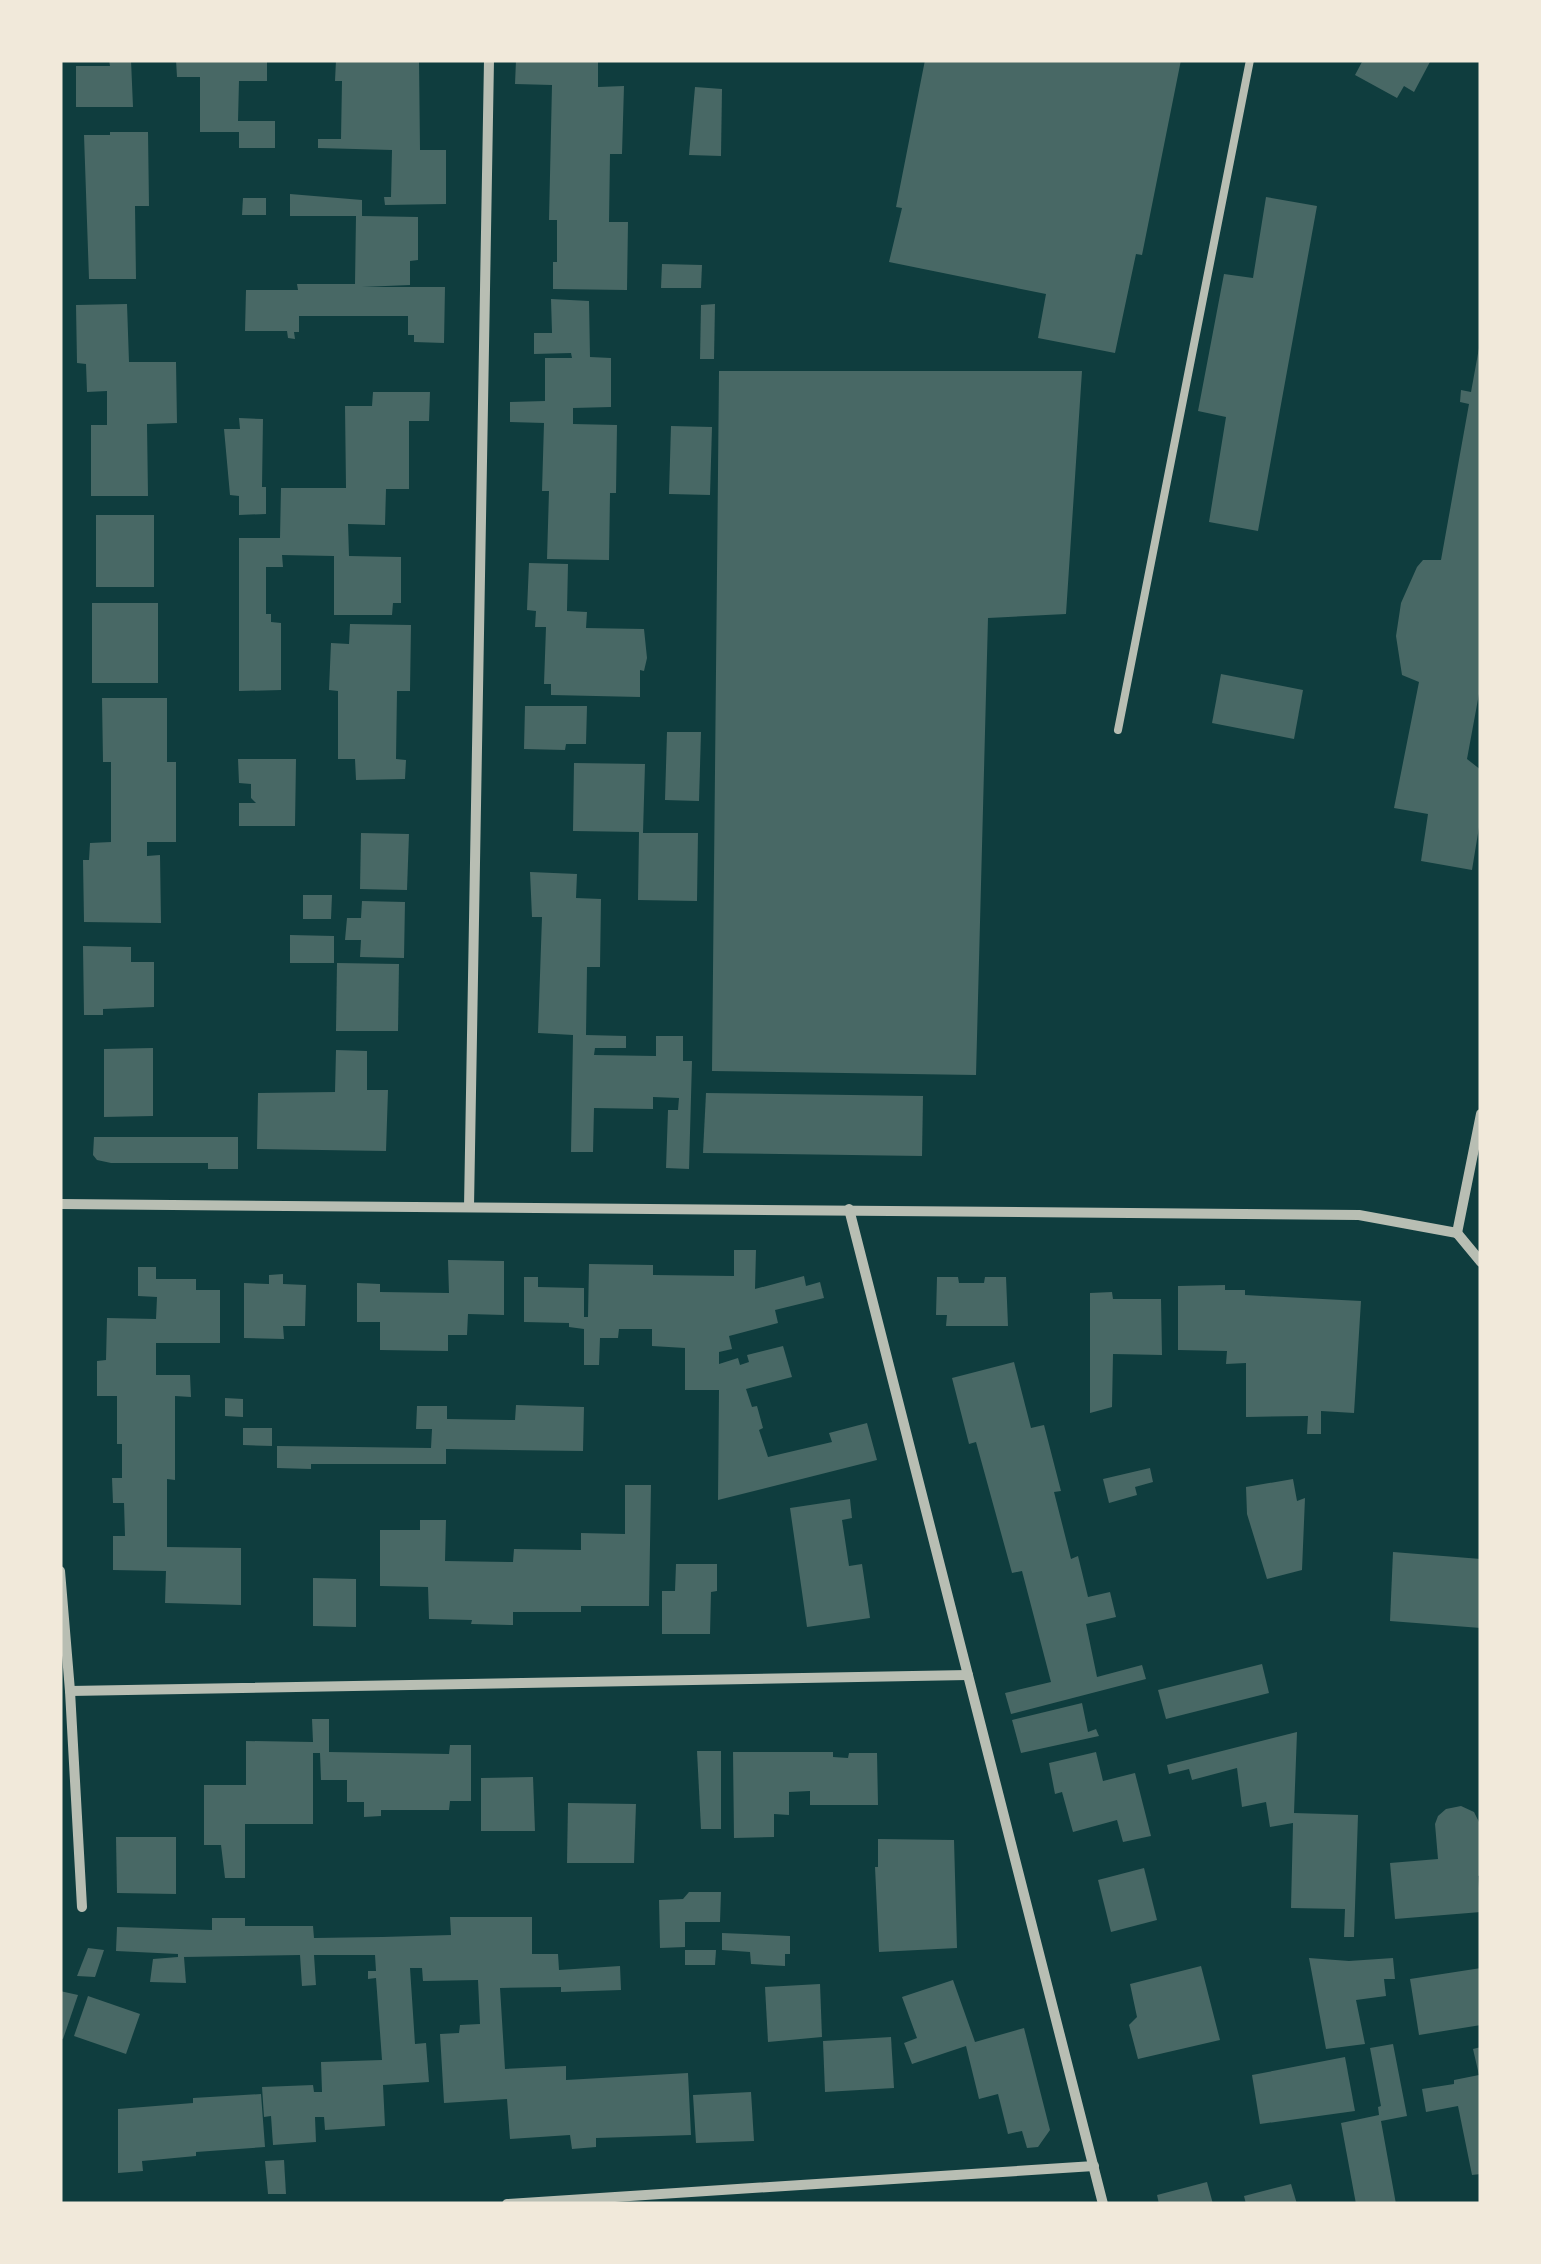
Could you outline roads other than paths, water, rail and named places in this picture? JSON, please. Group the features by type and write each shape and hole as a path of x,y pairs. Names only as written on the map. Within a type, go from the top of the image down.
{"street":[{"path":"470,1206 489,60"},
{"path":"1457,1234 1481,1114"},
{"path":"60,1204 1358,1214 1457,1234 1481,1262"},
{"path":"849,1210 1104,2204"},
{"path":"60,1571 82,1907"},
{"path":"70,1691 968,1674"},
{"path":"507,2204 1094,2166"}],"lane":[{"path":"1118,730 1250,60"}]}
